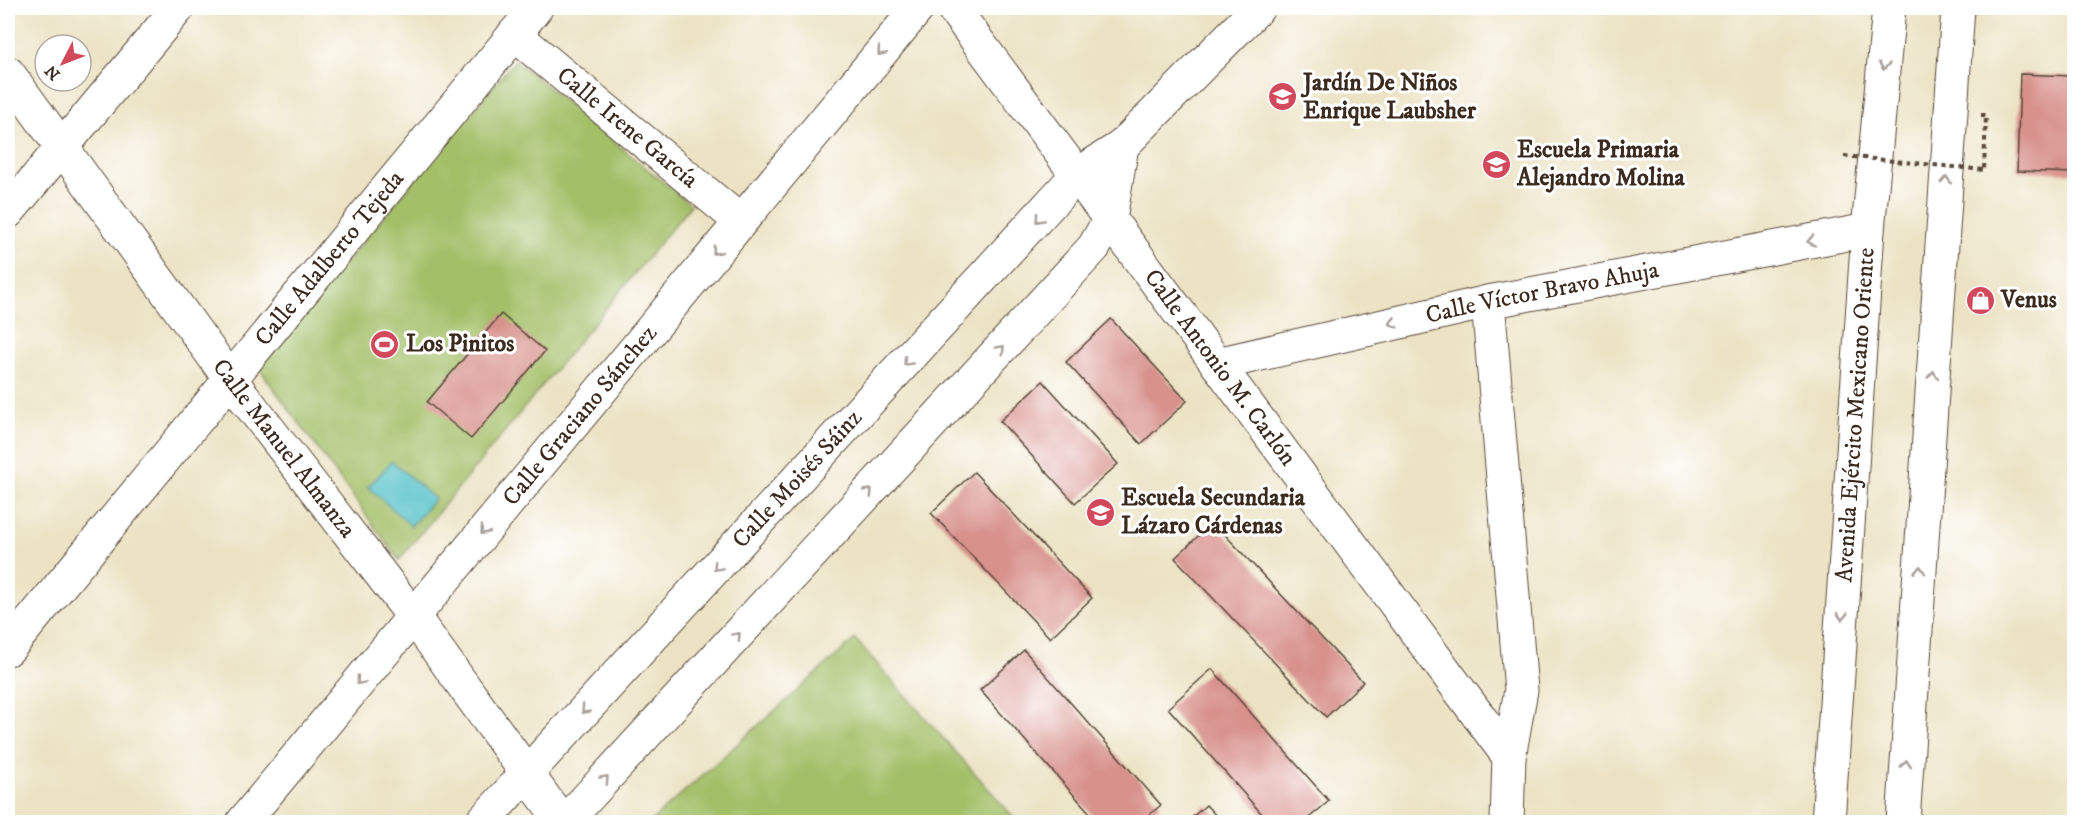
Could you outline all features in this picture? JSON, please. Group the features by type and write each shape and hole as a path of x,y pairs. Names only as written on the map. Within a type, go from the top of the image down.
{"street":[{"path":"8,212 178,8"},
{"name":"Calle Adalberto Tejeda","path":"8,649 536,8"},
{"name":"Calle Graciano Sánchez","path":"243,822 918,8"},
{"name":"Calle Antonio M. Carlón","path":"953,8 1509,757"},
{"name":"Calle Moisés Sáinz","path":"482,822 1077,175 1122,146 1258,8"},
{"name":"Avenida Ejército Mexicano Oriente","path":"1828,822 1868,230 1889,8"},
{"path":"1903,822 1958,8"},
{"name":"Calle Irene García","path":"514,34 740,221"},
{"name":"Calle Manuel Almanza","path":"8,74 230,379 413,616 564,822"},
{"path":"564,822 1094,247 1110,219 1122,146"},
{"name":"Calle Víctor Bravo Ahuja","path":"1217,364 1488,302 1868,230"},
{"path":"1488,302 1521,690 1509,757 1508,822"}],"path":[{"path":"1844,156 1984,170"}],"green space":[{"path":"515,60 691,205 399,560 258,367"},
{"path":"855,639 1018,822 650,822"}],"water":[{"path":"392,461 435,499 411,526 368,487"}],"building":[{"path":"2020,74 2074,76 2074,173 2017,171"},
{"path":"501,314 545,351 471,439 427,402"},
{"path":"1111,319 1187,401 1141,444 1066,362"},
{"path":"1043,381 1118,464 1075,503 1000,421"},
{"path":"974,472 1092,598 1050,638 931,513"},
{"path":"1213,522 1363,682 1326,717 1175,558"},
{"path":"1024,650 1161,805 1141,822 1098,822 980,690"},
{"path":"1212,669 1329,801 1304,822 1269,822 1168,708"},
{"path":"1206,805 1222,822 1187,822"}],"place":[{"name":"Jardín De Niños Enrique Laubsher","path":"1282,97"},
{"name":"Escuela Primaria Alejandro Molina","path":"1496,164"},
{"name":"Venus","path":"1980,300"},
{"name":"Los Pinitos","path":"385,344"},
{"name":"Escuela Secundaria Lázaro Cárdenas","path":"1100,512"}]}
